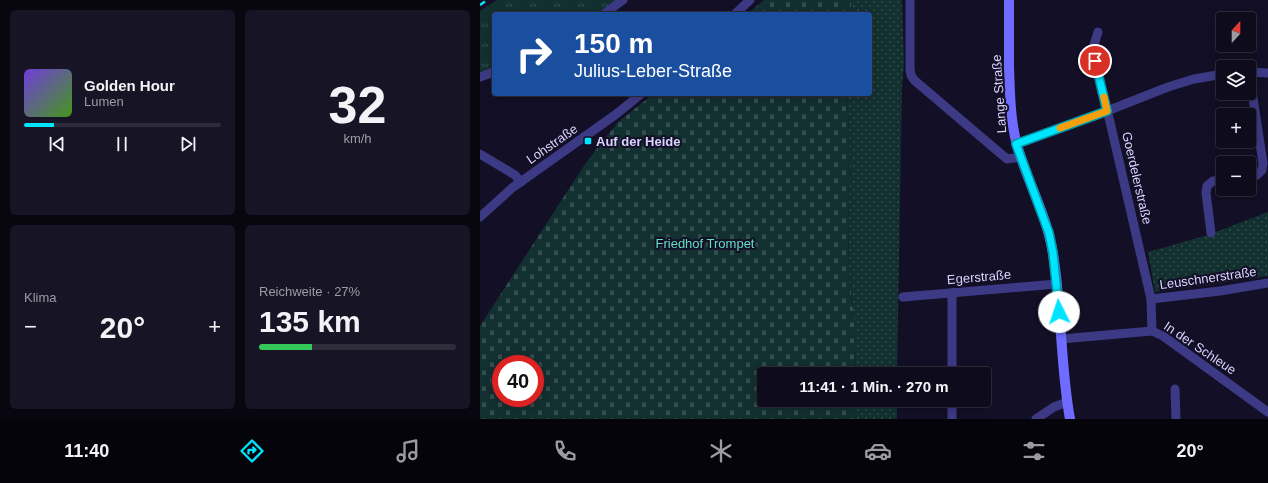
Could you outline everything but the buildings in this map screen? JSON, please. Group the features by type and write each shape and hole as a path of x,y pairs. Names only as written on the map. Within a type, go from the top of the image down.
{"street":[{"path":"607,12 623,0"},
{"path":"737,12 750,0"},
{"path":"910,0 910,70 914,80 1006,159 1021,157"},
{"name":"Lange Straße","path":"1009,0 1010,92 1012,121 1016,144 1049,233 1053,253 1057,284 1066,402 1070,419"},
{"name":"Goerdelerstraße","path":"1098,32 1094,45 1095,61 1151,299 1152,331"},
{"path":"1256,72 1268,73"},
{"path":"480,77 492,73"},
{"path":"1016,144 1168,87 1194,79 1216,75"},
{"name":"Lohstraße","path":"480,217 512,188 615,116 639,96"},
{"path":"1253,100 1263,163 1262,170 1256,175"},
{"path":"480,154 515,176 521,182"},
{"path":"1211,233 1206,193 1207,186 1213,181 1216,181"},
{"name":"Leuschnerstraße","path":"1151,299 1220,291 1268,283"},
{"name":"Egerstraße","path":"903,297 1057,284"},
{"path":"952,293 952,367"},
{"name":"In der Schleue","path":"1061,340 1152,331 1163,336 1268,412"},
{"path":"1175,389 1176,419"},
{"path":"1036,419 1054,407 1066,402"},
{"path":"952,407 952,419"},
{"path":"1263,419 1268,412"}],"green space":[{"path":"497,0 617,0 599,12 492,12 492,70 480,74 480,11"},
{"path":"764,0 852,0 850,12 749,12"},
{"path":"852,0 902,0 904,65 902,85 897,367 856,367 854,318 849,271 848,219 851,169 847,96 872,96 872,12 850,12"},
{"name":"Friedhof Trompet","path":"651,96 847,96 851,169 848,219 849,271 854,318 856,367 757,367 757,407 856,407 856,419 480,419 480,326 585,164 617,123"},
{"path":"1268,212 1268,276 1155,292 1148,252 1208,235"},
{"path":"856,407 897,407 897,419 856,419"}],"railway":[{"path":"480,5 487,0"}],"slow traffic":[{"path":"1060,128 1107,111 1104,97"}],"place":[{"name":"Auf der Heide","path":"588,141"}],"route":[{"path":"1059,312 1057,284 1049,233 1016,144 1107,111 1095,61"}]}
